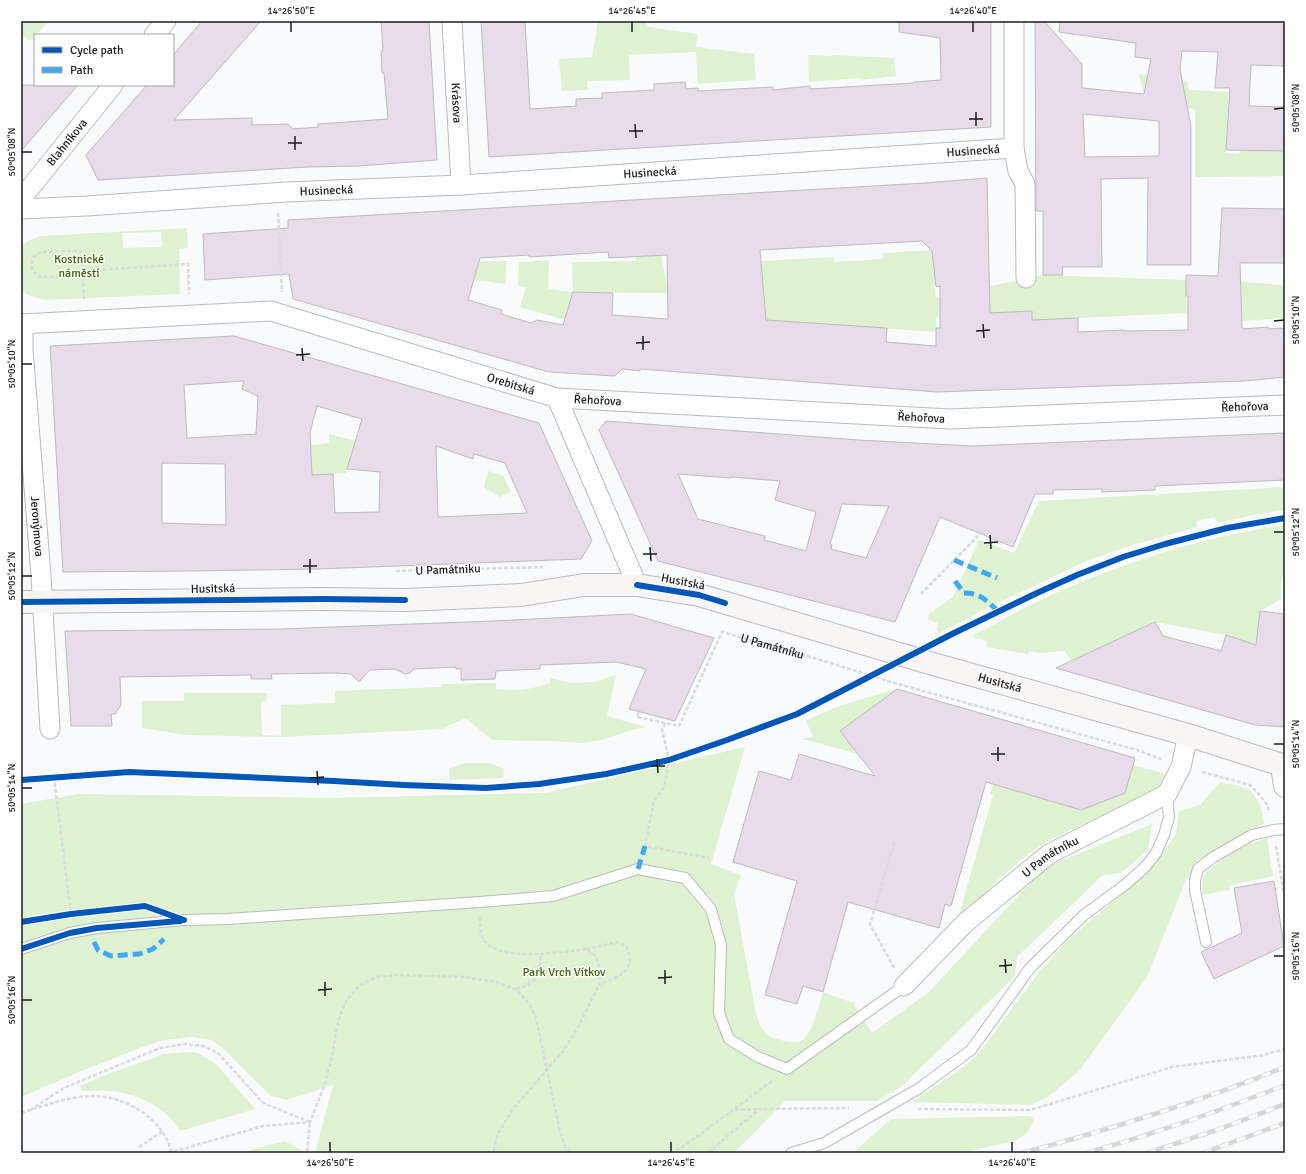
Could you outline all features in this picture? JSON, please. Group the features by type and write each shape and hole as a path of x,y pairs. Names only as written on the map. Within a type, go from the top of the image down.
{"main road":[{"name":"Husitská","path":"21,602 315,599 405,600 521,596 584,585 636,585 699,595 926,662 1188,735 1283,765"}],"street":[{"path":"155,34 166,21"},
{"name":"Krásova","path":"452,21 461,185"},
{"name":"Husinecká","path":"1014,21 1014,148 1018,171 1025,184 1026,278"},
{"name":"Blahníkova","path":"21,199 113,86"},
{"name":"Husinecká","path":"21,209 95,206 286,192 461,185 1014,148"},
{"path":"22,324 271,311"},
{"name":"Orebitská","path":"271,311 557,398"},
{"name":"Jeronýmova","path":"22,324 43,602 50,729"},
{"path":"557,398 636,585"},
{"name":"Řehořova","path":"557,398 950,419 1285,405"},
{"path":"1167,794 1181,767 1188,735"},
{"path":"1283,765 1285,786"},
{"name":"U Památníku","path":"904,986 965,923 1049,854 1167,794"}],"lane":[{"path":"791,1153 824,1143 918,1089 971,1050 1030,968 1084,915 1126,884 1145,867 1156,853 1164,835 1169,817 1167,794"},
{"path":"1206,942 1195,890 1194,880 1198,869 1212,858 1252,835 1285,829"},
{"path":"21,949 70,933 97,928 184,920 228,919 553,896 638,869 685,878 711,909 721,945 719,1013 729,1039 758,1057 787,1069 904,986"}],"path":[{"path":"271,311 282,294 279,220"},
{"path":"83,276 38,276 33,271 31,261 35,255 43,252 81,251 83,271 84,306"},
{"path":"83,271 188,264 189,299"},
{"path":"920,594 980,534"},
{"path":"863,680 877,673"},
{"path":"639,712 637,717 665,723 662,730 669,760 664,787 654,801 645,846 709,858"},
{"path":"662,762 676,758"},
{"path":"61,776 50,777 71,914"},
{"path":"895,840 870,924 904,986"},
{"path":"480,902 480,928 483,938 490,945 503,951 540,954 586,949 618,942 627,947 630,956 630,965 626,971 599,985"},
{"path":"64,916 78,914"},
{"path":"493,1153 498,1134 512,1110 564,1050 580,1024 599,985 600,970 596,956 586,949"},
{"path":"516,989 525,987 533,982 537,977 540,970 540,954"},
{"path":"307,1153 310,1122 323,1089 329,1068 338,1022 346,1001 361,984 377,977 398,975 464,976 496,982 516,989 527,1001 535,1014 559,1127 565,1147 570,1153"},
{"path":"30,1110 64,1088 160,1048 185,1044 203,1046 218,1053 263,1102 310,1122"},
{"path":"918,1109 1030,1110 1172,1067 1264,1055 1285,1050"},
{"path":"671,1153 687,1144 734,1110 787,1069"},
{"path":"21,1113 68,1098 84,1096 113,1098 124,1101 156,1123 163,1131 172,1152"},
{"path":"734,1110 855,1108"},
{"path":"708,1153 759,1109"},
{"path":"168,1153 263,1126 310,1122"},
{"path":"139,1147 163,1131"}],"green space":[{"path":"21,21 49,21 37,34 34,34 34,37 30,41 21,34"},
{"path":"598,21 645,22 648,27 698,34 696,47 754,54 756,80 698,84 696,52 629,55 630,80 587,81 588,90 562,91 559,59 592,57"},
{"path":"808,55 894,58 896,76 861,80 860,78 809,82"},
{"path":"1139,74 1187,81 1189,90 1229,92 1226,153 1239,154 1240,151 1284,151 1285,176 1195,177 1195,109 1147,106"},
{"name":"Kostnické náměstí","path":"187,228 188,248 179,249 180,294 44,300 28,295 21,290 21,247 28,241 40,236","holes":["161,232 162,247 123,248 122,233"]},
{"path":"932,250 936,298 1043,275 1186,280 1187,313 1078,318 1078,324 1033,326 978,314 936,317 936,332 747,319 762,261 834,257 834,262 883,259 883,253"},
{"path":"661,255 667,285 667,293 573,292 572,262 636,261 636,256"},
{"path":"549,260 548,289 573,292 565,320 520,307 526,287 518,286 519,262"},
{"path":"467,261 507,261 505,284 468,279"},
{"path":"1241,282 1285,285 1285,318 1242,321"},
{"path":"329,434 355,441 346,473 312,475 311,445 330,443"},
{"path":"488,471 503,476 511,492 499,497 484,487"},
{"path":"1285,487 1285,510 1217,523 1215,517 1196,521 1197,527 1129,546 1084,562 985,609 939,633 937,629 938,623 928,620 929,614 953,597 979,540 1014,553 1039,501"},
{"path":"1285,525 1285,577 1282,578 1281,599 1260,611 1275,647 1251,643 1226,635 1155,622 1071,661 1065,651 1040,653 1029,651 1028,654 986,647 987,641 974,638 974,635 1031,605 1098,575 1128,564 1221,537"},
{"path":"616,675 607,716 646,727 601,740 583,743 493,740 465,718 442,729 282,737 185,735 142,728 142,701 184,701 184,693 267,693 266,701 261,701 262,735 281,736 281,705 335,703 335,691 441,687 441,684 496,683 496,689 517,690 530,689 550,683 550,678 572,683 595,682"},
{"path":"897,689 884,698 858,754 803,739 813,737 806,721 817,715 840,706"},
{"name":"Park Vrch Vítkov","path":"745,747 711,864 741,875 734,894 756,1014 764,1031 770,1036 780,1040 794,1043 804,1039 808,1034 814,1020 823,992 853,1003 872,1033 929,992 1045,867 1152,824 1148,850 1121,873 1103,875 1017,957 1015,976 901,1087 877,1101 785,1101 734,1153 315,1153 333,1085 286,1100 270,1095 226,1051 212,1040 192,1037 164,1040 148,1045 21,1097 21,804 78,794 327,798 545,793"},
{"path":"464,763 490,763 504,769 503,778 450,780 449,769"},
{"path":"1133,765 1165,774 1157,792 1149,797 1074,828 1033,851 1013,866 958,919 993,795 990,794 993,784 1081,810 1125,793"},
{"path":"1220,782 1240,786 1251,791 1259,804 1263,815 1264,824 1198,860 1185,882 1147,977 1079,1071 1048,1097 1030,1105 912,1102 965,1066 980,1052 1039,972 1066,942 1153,866 1176,834 1179,811 1200,805"},
{"path":"1267,838 1273,876 1230,885 1229,890 1202,895 1205,873 1240,847"},
{"path":"185,1052 198,1053 217,1065 255,1109 180,1131 175,1123 161,1110 137,1097 119,1092 82,1091 80,1086 100,1077 164,1054"},
{"path":"1030,1116 1034,1120 1027,1133 1015,1141 960,1153 853,1153 891,1119"},
{"path":"285,1141 307,1153 240,1153"}],"building":[{"path":"202,21 261,21 174,120 252,118 252,125 288,124 293,129 318,127 318,124 388,119 384,73 382,73 381,51 383,51 381,21 429,21 437,160 359,166 308,167 98,180 86,155 146,86 174,86 174,54"},
{"path":"481,21 525,21 530,109 576,106 576,99 602,98 602,93 654,90 654,84 685,82 686,89 698,88 698,91 773,87 773,90 810,86 810,89 941,80 940,38 899,32 899,21 991,21 991,127 489,157"},
{"path":"1035,21 1044,21 1082,64 1082,88 1144,94 1151,59 1135,57 1136,43 1059,32 1060,21 1285,21 1285,66 1251,65 1249,106 1285,107 1284,151 1226,150 1230,88 1215,88 1218,52 1182,51 1180,69 1191,127 1191,265 1147,265 1148,178 1101,179 1102,267 1062,267 1063,275 1043,275 1043,211 1036,211","holes":["1083,114 1159,121 1159,156 1085,157"]},
{"path":"21,85 77,86 21,151"},
{"path":"987,178 990,313 1032,311 1032,320 1078,318 1078,332 1188,330 1188,296 1186,296 1186,275 1218,276 1222,208 1285,209 1285,263 1240,263 1242,327 1243,329 1268,327 1269,329 1285,328 1285,377 1244,381 937,392 640,369 640,371 622,369 615,376 549,372 293,299 289,274 205,280 203,234 288,228 288,220 925,183","holes":["922,241 932,251 936,287 940,286 940,328 936,328 936,346 886,342 887,328 766,320 760,250","608,252 609,258 667,255 668,319 612,315 613,293 573,292 563,325 537,320 531,323 501,314 502,310 468,300 480,258 529,255 529,257"]},
{"path":"234,336 539,423 592,541 581,559 318,569 63,572 50,346","holes":["244,381 242,389 258,396 256,434 187,438 184,385","317,406 362,419 347,469 380,472 379,512 335,513 333,474 312,475 310,432","436,446 473,459 474,454 505,463 527,513 438,516","162,463 225,464 226,525 162,523"]},
{"path":"606,421 858,440 972,446 1285,433 1285,480 1155,486 1155,490 1102,492 1102,489 1053,490 1053,494 1035,494 1013,547 940,517 895,622 658,561 599,430","holes":["678,474 780,481 775,500 816,512 806,551 764,540 765,536 698,519","842,504 889,506 866,558 831,549 832,545 830,544"]},
{"path":"1260,611 1285,614 1285,727 1255,725 1056,668 1155,622 1163,636 1221,651 1226,635 1256,645"},
{"path":"631,614 714,638 675,721 629,709 646,669 616,662 540,665 540,669 496,671 495,679 461,680 461,669 456,669 456,667 414,669 410,673 405,674 395,669 370,670 359,682 351,674 335,673 271,674 272,679 251,679 251,675 120,677 121,705 115,714 111,714 112,726 71,726 65,631 280,629"},
{"path":"897,689 1135,758 1125,793 1081,810 986,782 951,906 945,904 939,928 848,902 823,992 803,986 797,1004 765,995 797,881 733,862 759,771 791,780 799,754 875,776 840,731"},
{"path":"1274,881 1284,946 1214,979 1201,952 1242,933 1234,888"}],"railway":[{"path":"1022,1153 1155,1114 1220,1092 1285,1067"},
{"path":"1086,1153 1187,1122 1285,1085"},
{"path":"1147,1153 1217,1130 1285,1104"},
{"path":"1203,1153 1285,1123"}],"marked path":[{"path":"954,560 997,578"},
{"path":"955,581 964,593 980,596 999,612"},
{"path":"638,869 645,846"},
{"path":"94,942 98,950 111,956 139,954 153,949 164,939"}],"cycle path":[{"path":"21,780 129,772 486,788 539,784 606,774 669,760 797,714 952,634 1037,593 1123,557 1165,544 1227,528 1285,518"},
{"path":"637,585 699,595 725,603"},
{"path":"21,602 322,599 405,600"},
{"path":"21,922 71,914 145,906 184,920"},
{"path":"21,949 70,933 97,928 180,921"}]}
